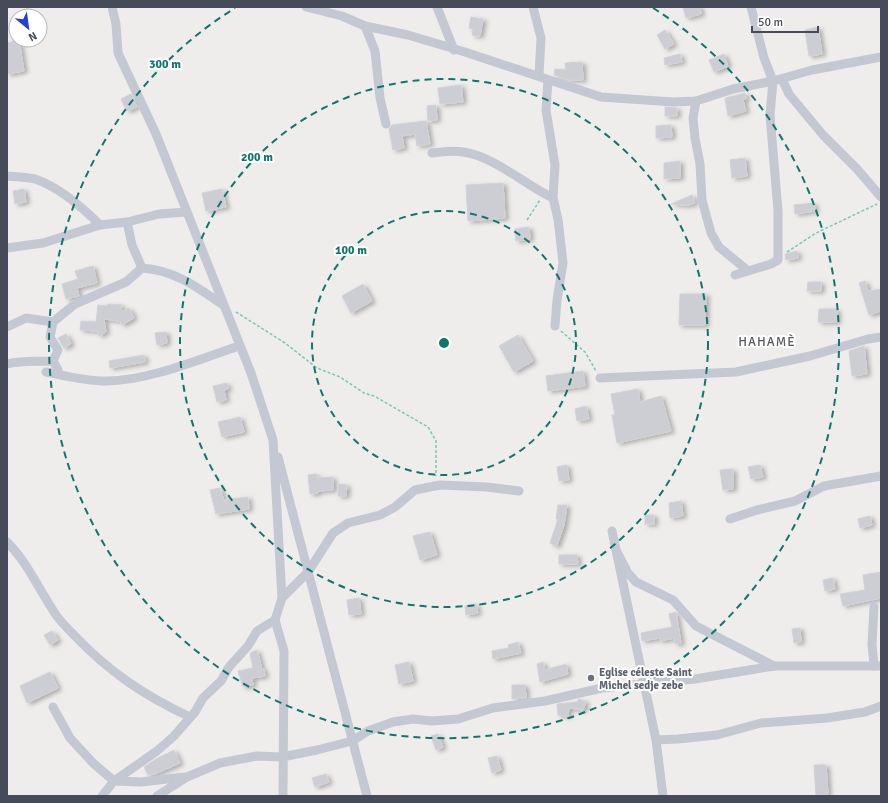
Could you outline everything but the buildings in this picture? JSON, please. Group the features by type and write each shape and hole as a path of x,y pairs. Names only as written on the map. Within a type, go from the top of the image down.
{"street":[{"path":"112,7 116,24 118,53 156,134 251,373 273,440 367,796"},
{"path":"306,7 342,16 365,26 408,35 539,75 548,81 601,98 673,102 696,101 733,88 778,80 812,70 881,57"},
{"path":"437,7 454,50"},
{"path":"534,7 541,38 539,75"},
{"path":"751,7 764,58 778,80 823,134 857,168 881,197"},
{"path":"365,26 375,51 380,98 386,124"},
{"path":"735,274 772,264 778,260 778,211 770,115 778,80"},
{"path":"548,81 546,110 555,165 553,198 558,219 563,263 557,300 555,326"},
{"path":"696,101 693,118 700,164 702,200 711,233 719,247 747,270"},
{"path":"432,153 469,153 497,165 553,198"},
{"path":"7,176 34,179 47,185 81,208 100,225"},
{"path":"7,248 43,243 100,225 127,222 159,214 187,212"},
{"path":"127,222 132,245 142,268"},
{"path":"53,361 58,350 50,337 53,322 75,304 126,282 142,268 157,269 180,278 224,307"},
{"path":"7,327 26,318 53,322"},
{"path":"600,378 736,372 810,356 868,339 881,337"},
{"path":"46,372 107,381 129,379 192,362 239,346"},
{"path":"7,364 19,360 31,363 53,361"},
{"path":"53,361 58,370"},
{"path":"273,440 282,598 275,620 284,651 282,757 283,796"},
{"path":"730,519 757,510 795,501 824,486 881,476"},
{"path":"282,598 308,572 333,533 340,527 360,519 380,515 395,507 415,490 440,485 488,487 519,491"},
{"path":"612,531 656,740 663,796"},
{"path":"7,542 20,556 57,617 86,648 123,680 157,701 190,717"},
{"path":"616,550 628,573 636,582 673,600 696,626 774,666"},
{"path":"157,796 187,777 208,768 257,756 282,757 352,741 368,731 393,722 412,719 432,721 458,719 493,708 545,701 602,688 702,678 774,666 878,666 872,644 874,606"},
{"path":"102,796 114,781 157,751 190,717 203,698 221,681 228,667 248,646 257,631 275,620"},
{"path":"656,740 717,734 761,723 827,718 865,712 881,706"},
{"path":"54,707 70,738 93,763 114,781 141,782 187,777"}],"path":[{"path":"527,220 544,194"},
{"path":"778,260 784,254 816,233 881,203"},
{"path":"224,307 240,313 285,343 317,368 340,377 364,393 374,396 428,427 436,441 436,475 440,485"},
{"path":"555,326 585,352 600,378"}],"place":[{"name":"Eglise céleste Saint Michel sedje zebe","path":"591,678"}],"district":[{"name":"HAHAMÈ","path":"767,342"}]}
